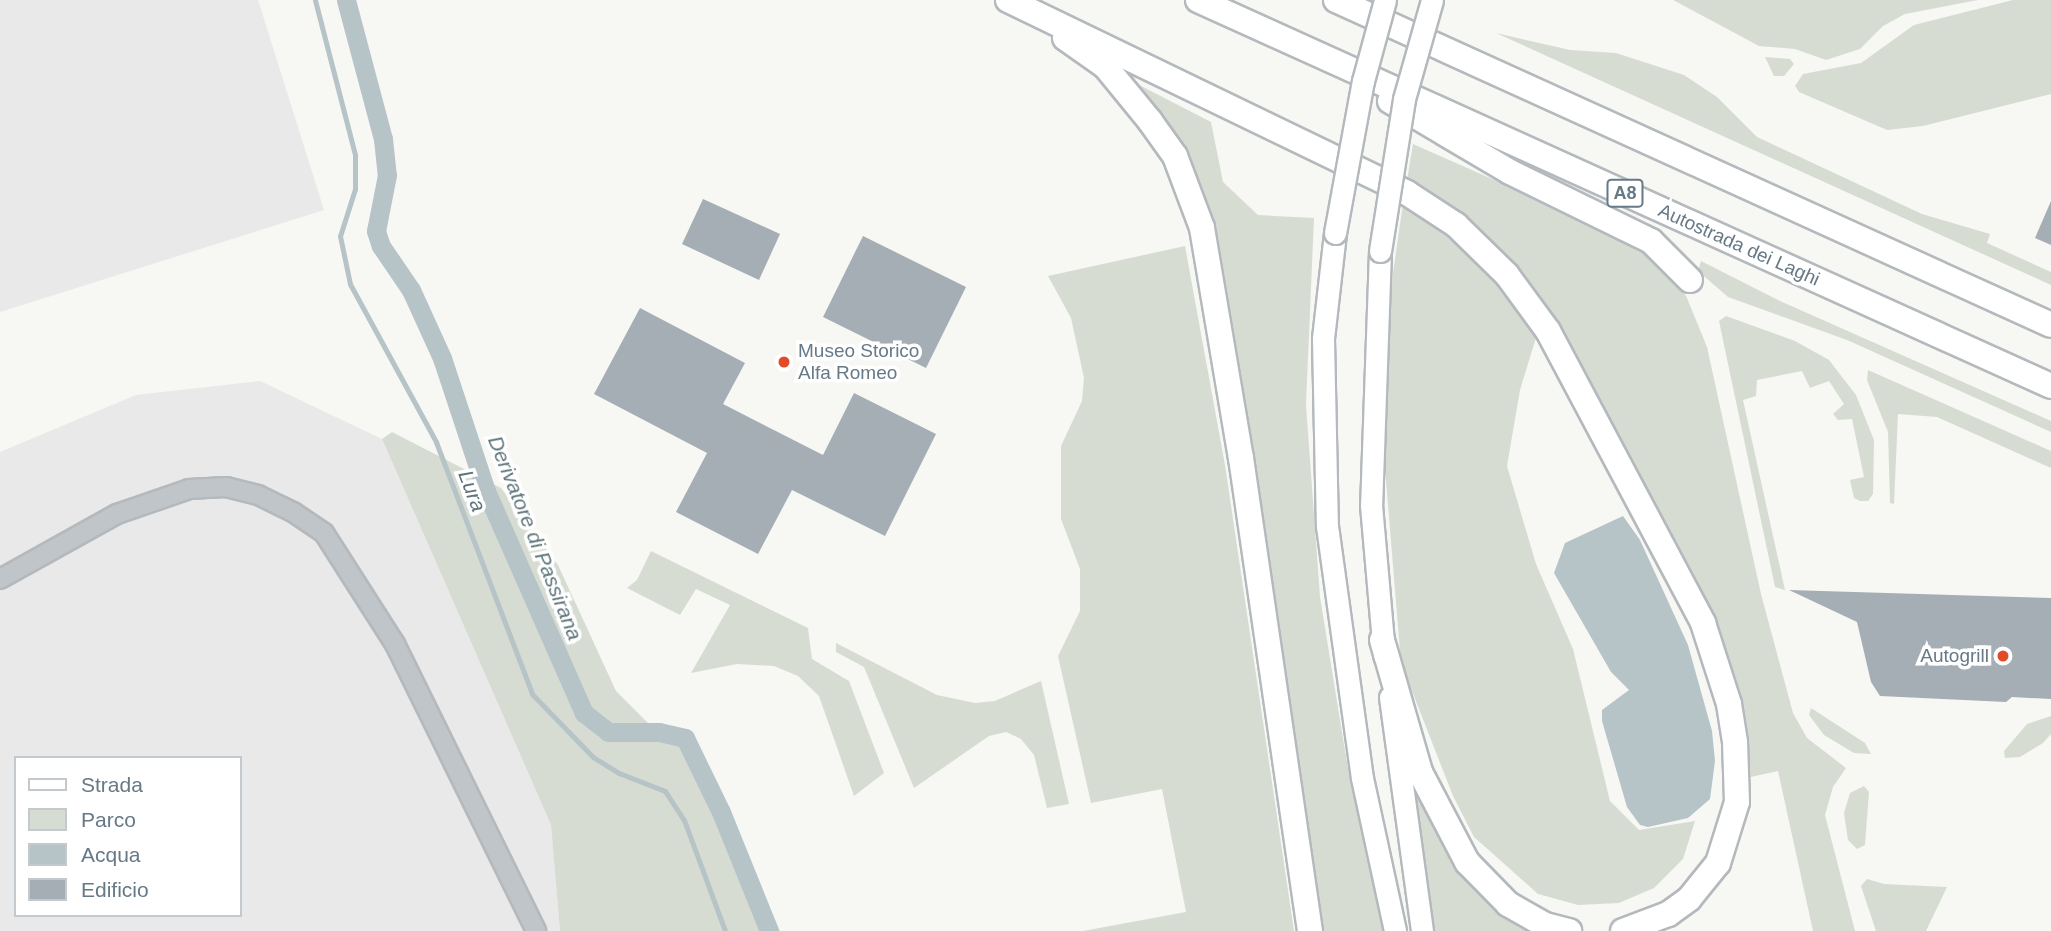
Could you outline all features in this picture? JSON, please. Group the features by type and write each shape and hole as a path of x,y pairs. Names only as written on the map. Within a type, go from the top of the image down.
{"highway":[{"path":"998,0 1105,66 1175,156 1189,187 1202,228 1241,458 1310,931"},
{"path":"1008,0 1416,198 1456,225 1507,275 1548,331 1703,623 1729,704 1735,742 1737,802 1731,834 1718,863 1689,899 1668,914 1623,931"},
{"name":"Autostrada dei Laghi","path":"1198,0 2051,386"},
{"path":"1336,0 2051,325"},
{"path":"1313,52 1510,172 1651,241 1690,280"},
{"path":"1382,640 1420,772 1467,862 1508,904 1545,925 1569,931"}],"main road":[{"path":"1385,0 1363,81 1335,233 1321,401 1327,526 1362,778 1395,931"},
{"path":"1422,931 1382,640 1371,505 1380,251 1404,99 1432,0"}],"street":[{"path":"0,579 117,514 189,489 226,487 258,495 293,512 324,533 395,644 536,931"}],"shaded area":[{"path":"0,0 258,0 324,210 0,312"},
{"path":"260,381 382,439 551,825 560,931 0,931 0,452 136,395"}],"green space":[{"path":"1673,0 1978,0 1905,14 1883,26 1860,49 1826,60 1795,49 1759,46"},
{"path":"2013,0 2051,0 2051,94 1923,126 1887,130 1799,92 1795,86 1803,74 1861,63 1914,25"},
{"path":"1496,33 1570,50 1616,53 1684,75 1717,97 1757,137 1922,214 1990,234 1987,243 2051,272 2051,285"},
{"path":"1765,57 1790,59 1794,64 1784,76 1774,76"},
{"path":"1112,71 1211,122 1223,182 1258,215 1314,218 1306,405 1320,597 1347,763 1383,931 1319,931 1209,226"},
{"path":"1413,144 1637,243 1671,270 1687,298 1707,347 1761,594 1793,713 1807,738 1846,768 1833,787 1825,815 1855,931 1813,931 1778,771 1746,778 1743,744 1572,352 1407,180"},
{"path":"1403,203 1433,221 1495,276 1538,331 1520,390 1507,466 1536,564 1573,649 1610,801 1639,830 1695,821 1683,859 1654,888 1619,903 1578,905 1538,894 1474,837 1453,796 1401,663 1383,444 1389,301"},
{"path":"1185,246 1225,465 1294,931 1083,931 1186,912 1162,789 1091,803 1058,656 1080,611 1080,569 1061,519 1061,446 1082,401 1084,378 1071,318 1048,276"},
{"path":"1701,261 1780,301 2051,421 2051,432 1847,340 1728,297 1698,271"},
{"path":"1726,316 1795,341 1829,360 1856,395 1874,440 1873,494 1868,501 1860,501 1854,498 1850,480 1864,477 1852,419 1838,420 1833,414 1844,404 1829,381 1810,388 1802,371 1757,380 1756,396 1743,400 1785,590 1775,587 1719,321"},
{"path":"1868,370 2051,451 2051,468 1937,417 1898,414 1894,504 1890,503 1888,432 1867,380"},
{"path":"392,432 501,488 558,565 616,691 659,734 691,750 780,931 560,931 551,825 382,439"},
{"path":"651,551 808,628 812,659 849,681 884,773 854,796 819,696 798,676 774,666 737,664 691,673 730,605 696,589 680,615 627,588 637,580"},
{"path":"836,643 937,695 975,703 995,701 1041,681 1069,804 1047,808 1034,755 1021,739 1006,732 989,736 914,788 864,667 836,652"},
{"path":"1811,708 1865,743 1871,754 1854,753 1824,735 1809,715"},
{"path":"2051,716 2051,734 2043,743 2020,757 2005,758 2004,751 2027,724"},
{"path":"1410,772 1529,928 1530,931 1432,931"},
{"path":"1864,786 1869,792 1865,845 1857,849 1848,840 1844,813 1850,793"},
{"path":"1867,879 1884,884 1947,887 1926,931 1876,931 1861,886"}],"water":[{"path":"1623,516 1640,540 1688,645 1712,731 1715,761 1710,799 1688,818 1648,827 1640,825 1627,807 1602,721 1602,710 1629,690 1611,672 1554,573 1565,543"}],"building":[{"path":"703,199 780,234 759,280 682,244"},
{"path":"2051,201 2051,245 2035,238"},
{"path":"863,236 966,287 926,368 823,317"},
{"path":"640,308 745,363 723,404 823,455 854,393 936,434 885,536 792,490 758,554 676,512 707,453 594,394"},
{"path":"1789,590 2051,598 2051,699 2012,697 2006,702 1880,696 1871,682 1857,622"}],"waterway":[{"name":"Lura","path":"315,0 355,155 355,189 340,236 350,284 436,442 532,694 593,757 619,773 665,791 684,820 725,931"},
{"name":"Derivatore di Passirana","path":"346,0 383,139 387,175 376,231 381,246 411,290 442,358 486,491 584,713 608,732 659,732 685,738 721,812 769,931"}],"place":[{"name":"Museo Storico Alfa Romeo","path":"784,362"},
{"name":"Autogrill","path":"2003,656"}]}
